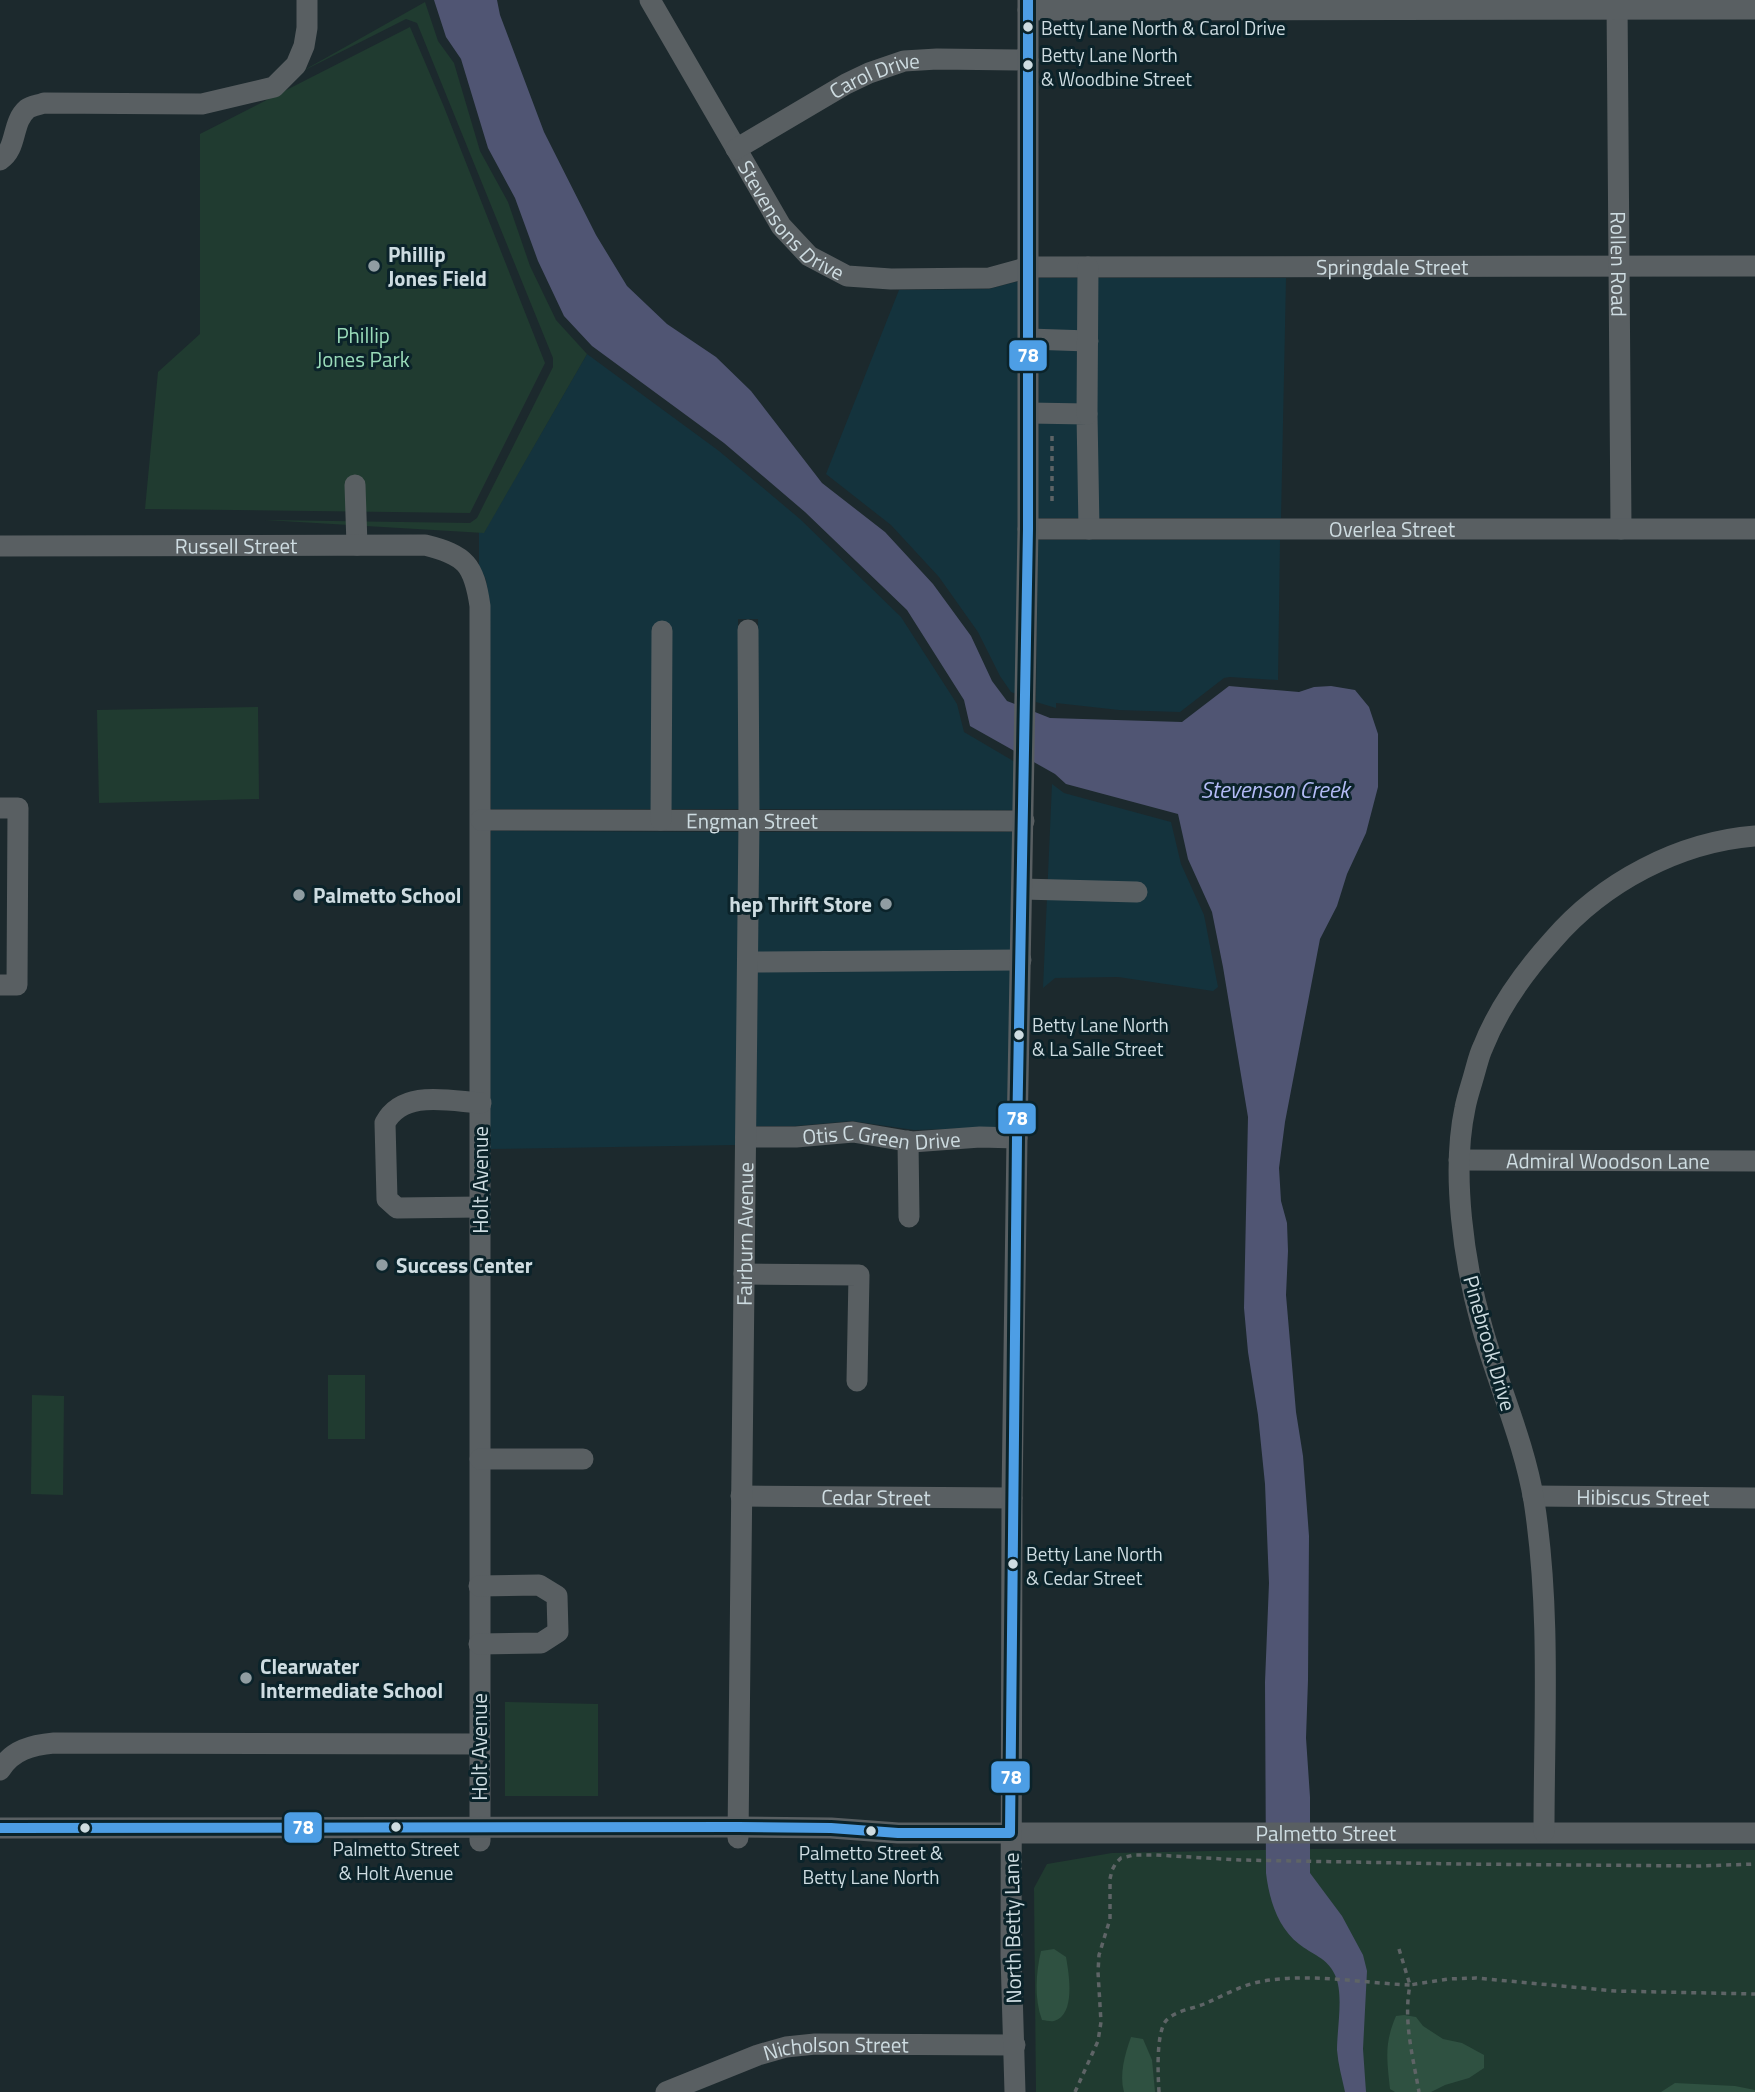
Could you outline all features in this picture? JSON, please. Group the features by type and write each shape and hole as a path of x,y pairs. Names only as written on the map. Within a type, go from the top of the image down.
{"street":[{"path":"0,160 8,154 19,119 28,108 44,103 202,104 274,87 296,65 304,46 307,0"},
{"name":"Stevensons Drive","path":"650,0 781,226 809,256 847,276 891,279 989,278 1029,267"},
{"path":"1028,5 1617,5 1755,9"},
{"name":"North Betty Lane","path":"1015,2092 1010,1833 1012,1498 1027,647 1028,5"},
{"name":"Rollen Road","path":"1617,5 1621,529"},
{"name":"Carol Drive","path":"736,149 846,84 869,72 904,61 1028,60"},
{"name":"Springdale Street","path":"1029,267 1755,266"},
{"path":"1088,267 1089,529"},
{"path":"1029,339 1088,341"},
{"path":"1029,413 1087,414"},
{"path":"355,485 357,545"},
{"name":"Overlea Street","path":"1028,529 1755,529"},
{"name":"Russell Street","path":"0,546 425,545 448,551 466,563"},
{"name":"Holt Avenue","path":"466,563 476,582 480,606 480,1834"},
{"name":"Fairburn Avenue","path":"738,1834 748,962 748,630"},
{"path":"661,820 662,631"},
{"path":"0,808 18,808 17,985 0,985"},
{"name":"Engman Street","path":"481,820 1024,821"},
{"name":"Pinebrook Drive","path":"1544,1832 1544,1602 1539,1543 1533,1496 1519,1442 1482,1329 1470,1281 1462,1217 1459,1160 1464,1109 1483,1047 1509,998 1536,959 1566,924 1609,889 1649,867 1695,846 1755,836"},
{"path":"1022,889 1137,892"},
{"path":"748,962 1021,960"},
{"path":"480,1207 397,1208 387,1199 385,1123 390,1113 400,1105 412,1101 481,1103"},
{"name":"Otis C Green Drive","path":"746,1137 796,1137 853,1132 908,1141 1017,1138"},
{"path":"908,1141 909,1217"},
{"name":"Admiral Woodson Lane","path":"1459,1160 1755,1161"},
{"path":"744,1274 859,1275 857,1381"},
{"path":"480,1459 583,1460"},
{"name":"Cedar Street","path":"741,1496 1012,1498"},
{"name":"Hibiscus Street","path":"1533,1496 1755,1498"},
{"path":"480,1586 539,1586 557,1596 558,1632 541,1643 480,1644"},
{"path":"0,1770 18,1752 54,1743 479,1744"},
{"name":"Palmetto Street","path":"0,1828 738,1834 832,1841 898,1833 1755,1833"},
{"name":"Palmetto Street","path":"0,1840 480,1834"},
{"name":"Nicholson Street","path":"666,2092 758,2055 786,2047 815,2044 1015,2045"}],"path":[{"path":"1052,431 1052,501"},
{"path":"1075,2092 1098,2041 1101,2022 1099,1955 1110,1919 1110,1879 1116,1863 1121,1858 1134,1855 1182,1855 1314,1861 1667,1866 1755,1864"},
{"path":"1399,1949 1410,1985 1409,2032 1419,2092"},
{"path":"1159,2092 1161,2036 1165,2022 1177,2013 1264,1981 1410,1985 1476,1978 1615,1991 1755,1994"}],"shaded area":[{"path":"1039,278 1286,278 1281,518 1038,518"},
{"path":"1019,281 1016,694 1011,692 1000,676 978,632 939,577 891,525 826,474 899,290 989,289"},
{"path":"587,354 719,451 800,519 901,617 957,704 964,732 1015,762 1014,810 759,809 758,619 738,619 739,809 491,809 490,606 486,580 479,565 479,532 484,532"},
{"path":"1038,540 1280,540 1278,680 1224,678 1180,712 1119,710 1056,703 1056,708 1036,702"},
{"path":"1052,784 1064,793 1171,822 1181,864 1204,915 1218,987 1213,991 1118,977 1055,978 1043,988"},
{"path":"491,831 739,832 736,1145 490,1149"},
{"path":"759,832 1014,832 1007,1127 914,1130 852,1121 756,1126"}],"green space":[{"path":"425,2 438,41 454,63 480,151 508,202 530,266 556,320 587,354 484,533 265,520 470,523 477,518 553,367 553,358 417,23 406,19 299,73"},
{"name":"Phillip Jones Park","path":"410,27 545,363 470,513 145,509 158,372 200,334 200,134"},
{"path":"258,707 259,799 99,803 97,710"},
{"path":"328,1375 365,1375 365,1439 328,1439"},
{"path":"32,1395 64,1396 63,1495 31,1494"},
{"path":"505,1702 598,1704 598,1796 505,1796"},
{"path":"1314,1849 1755,1850 1755,2092 1036,2092 1034,1888 1047,1864 1112,1853"},
{"path":"1054,1949 1066,1957 1069,1993 1066,2011 1061,2017 1051,2021 1042,2020 1037,1985 1041,1951"},
{"path":"1396,2016 1416,2017 1423,2026 1443,2039 1462,2043 1484,2055 1484,2068 1469,2078 1431,2092 1395,2092 1390,2089 1388,2043"},
{"path":"1131,2037 1143,2039 1152,2060 1155,2092 1124,2092 1122,2071"},
{"path":"1675,2083 1735,2086 1755,2092 1661,2092"}],"water":[{"name":"Stevenson Creek","path":"434,0 497,0 500,15 544,132 596,235 627,286 667,324 716,357 751,391 822,483 885,532 933,584 971,636 992,681 1007,701 1050,718 1182,722 1229,686 1299,692 1314,687 1331,686 1355,690 1369,707 1378,734 1378,787 1366,833 1347,874 1337,906 1320,939 1285,1122 1279,1168 1281,1201 1287,1223 1286,1295 1309,1536 1306,1738 1310,1797 1310,1873 1342,1916 1363,1955 1367,1971 1363,2049 1366,2092 1345,2092 1337,2050 1340,2001 1335,1975 1328,1964 1299,1944 1285,1929 1275,1912 1267,1883 1265,1682 1269,1583 1265,1484 1244,1308 1248,1117 1212,912 1188,859 1178,814 1066,784 1055,774 970,726 964,700 907,610 805,512 724,443 592,346 564,316 538,261 515,198 488,148 461,59 446,37"}],"transit line":[{"name":"78","path":"0,1828 738,1827 831,1828 898,1833 1010,1833 1017,1138 1028,529 1028,0"}],"place":[{"name":"Betty Lane North & Carol Drive","path":"1028,27"},
{"name":"Betty Lane North & Woodbine Street","path":"1028,65"},
{"name":"Phillip Jones Field","path":"374,266"},
{"name":"Palmetto School","path":"299,895"},
{"name":"hep Thrift Store","path":"886,904"},
{"name":"Betty Lane North & La Salle Street","path":"1019,1035"},
{"name":"Success Center","path":"382,1265"},
{"name":"Betty Lane North & Cedar Street","path":"1013,1564"},
{"name":"Clearwater Intermediate School","path":"246,1678"},
{"name":"Palmetto Street & Holt Avenue","path":"396,1827"},
{"name":"Palmetto Street & Betty Lane North","path":"871,1831"}]}
